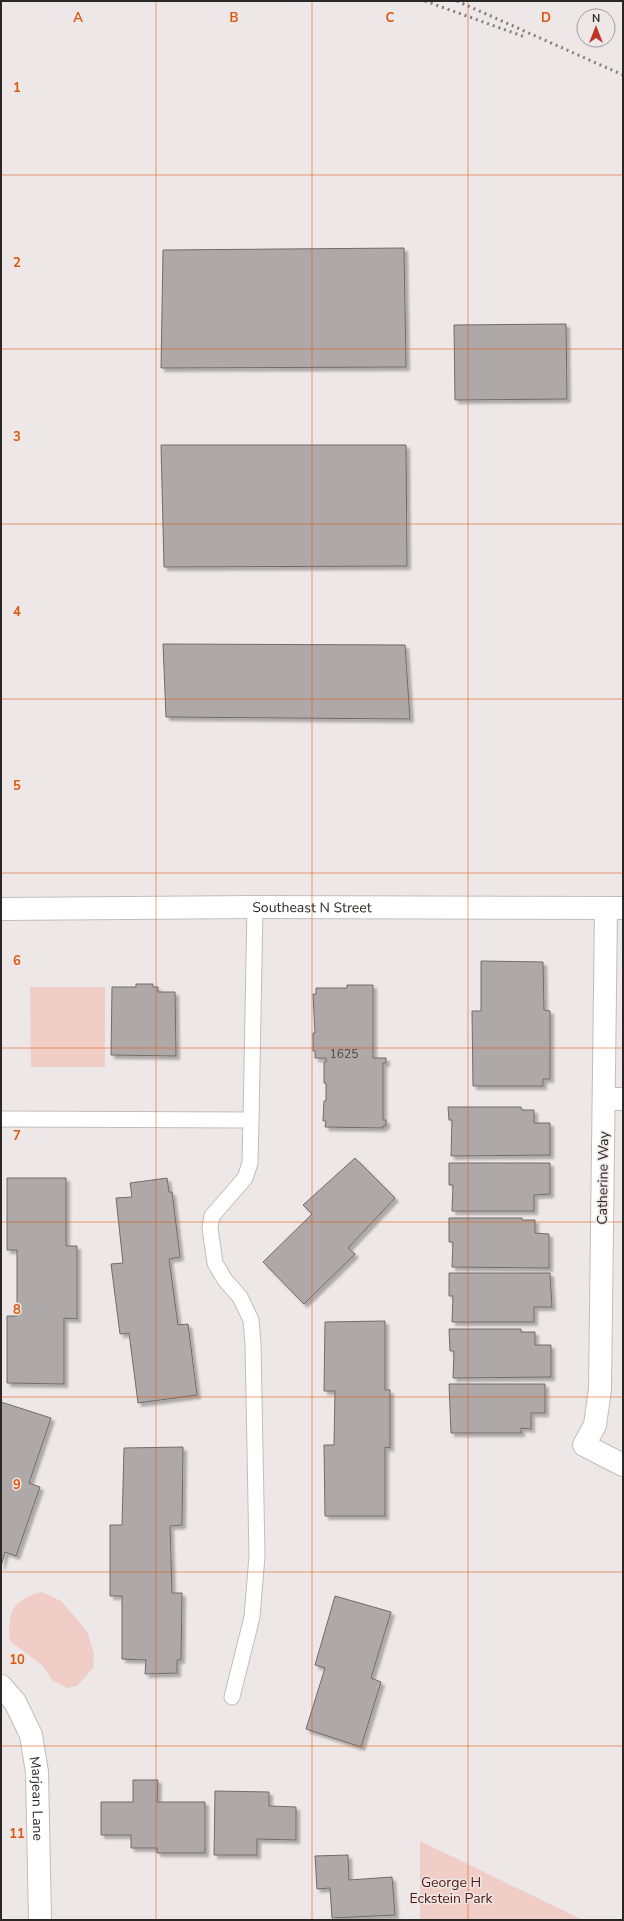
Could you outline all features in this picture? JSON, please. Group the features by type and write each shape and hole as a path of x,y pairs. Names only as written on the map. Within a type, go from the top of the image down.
{"street":[{"name":"Southeast N Street","path":"1,910 255,907 615,908"},
{"name":"Catherine Way","path":"615,908 614,1099 600,1389 595,1426 584,1445 623,1465"},
{"name":"Marjean Lane","path":"1,1686 15,1702 31,1735 37,1772 40,1920"}],"lane":[{"path":"232,1697 252,1617 257,1556 253,1343 251,1320 240,1297 225,1280 215,1263 210,1228 212,1216 245,1178 250,1164 255,907"},
{"path":"1,1120 251,1120"}],"green space":[{"path":"30,987 105,987 105,1067 31,1067"},
{"path":"42,1592 61,1601 88,1634 94,1653 93,1668 77,1686 68,1688 53,1681 42,1665 10,1641 10,1622 14,1608 24,1599"},
{"name":"George H Eckstein Park","path":"420,1841 583,1920 420,1920"}],"building":[{"path":"404,248 406,367 161,368 163,250"},
{"path":"566,324 567,399 455,400 454,325"},
{"path":"161,445 406,445 407,566 164,567"},
{"path":"163,644 405,645 410,719 166,717"},
{"path":"481,961 543,962 544,1010 550,1011 550,1079 543,1079 543,1086 473,1086 472,1011 481,1011"},
{"path":"136,984 153,984 153,987 158,987 158,992 175,992 176,1056 111,1055 112,987 136,987"},
{"path":"347,985 373,985 373,1058 386,1058 386,1063 383,1063 383,1120 386,1120 386,1126 383,1126 383,1128 325,1127 326,1121 323,1121 324,1101 326,1101 324,1062 326,1062 326,1058 315,1058 315,1051 313,1051 313,1033 315,1033 313,994 316,994 316,988 347,988"},
{"path":"448,1107 521,1107 522,1110 534,1110 534,1123 550,1123 550,1155 451,1156 452,1120 449,1120"},
{"path":"355,1158 395,1198 348,1248 355,1254 304,1304 263,1262 312,1214 303,1205"},
{"path":"449,1163 550,1163 550,1194 534,1195 534,1211 452,1211 453,1185 449,1185"},
{"path":"7,1178 66,1178 66,1246 77,1246 77,1319 64,1318 64,1384 7,1383 7,1316 17,1316 17,1250 7,1250"},
{"path":"167,1178 169,1192 172,1192 180,1257 169,1259 178,1325 188,1324 197,1395 138,1403 129,1333 120,1334 111,1264 123,1263 116,1198 132,1197 130,1183"},
{"path":"449,1218 522,1218 522,1220 535,1220 535,1233 549,1234 549,1268 452,1267 453,1242 449,1242"},
{"path":"449,1273 550,1273 552,1307 534,1307 534,1322 452,1322 453,1296 449,1296"},
{"path":"385,1321 385,1390 390,1390 390,1448 385,1447 385,1516 325,1516 324,1445 334,1445 335,1391 324,1391 325,1322"},
{"path":"449,1329 521,1329 521,1332 535,1332 535,1345 551,1345 551,1377 453,1378 454,1351 450,1351"},
{"path":"449,1384 545,1384 545,1413 531,1413 531,1429 521,1428 521,1433 451,1433"},
{"path":"1,1402 51,1418 29,1483 40,1487 16,1556 5,1552 1,1566"},
{"path":"183,1447 182,1525 170,1526 172,1593 182,1593 181,1660 177,1660 177,1673 145,1674 146,1660 122,1659 122,1596 110,1596 110,1525 122,1525 124,1448"},
{"path":"335,1596 391,1612 371,1678 381,1682 361,1747 306,1729 325,1668 315,1665"},
{"path":"133,1780 158,1780 157,1802 205,1802 205,1853 157,1853 157,1848 131,1848 131,1835 101,1835 101,1802 133,1802"},
{"path":"215,1791 269,1792 269,1806 296,1807 296,1840 257,1839 257,1855 214,1855"},
{"path":"348,1855 349,1880 392,1877 395,1915 332,1918 330,1888 317,1889 315,1856"}],"railway":[{"path":"425,1 525,37"},
{"path":"457,1 623,75"}]}
